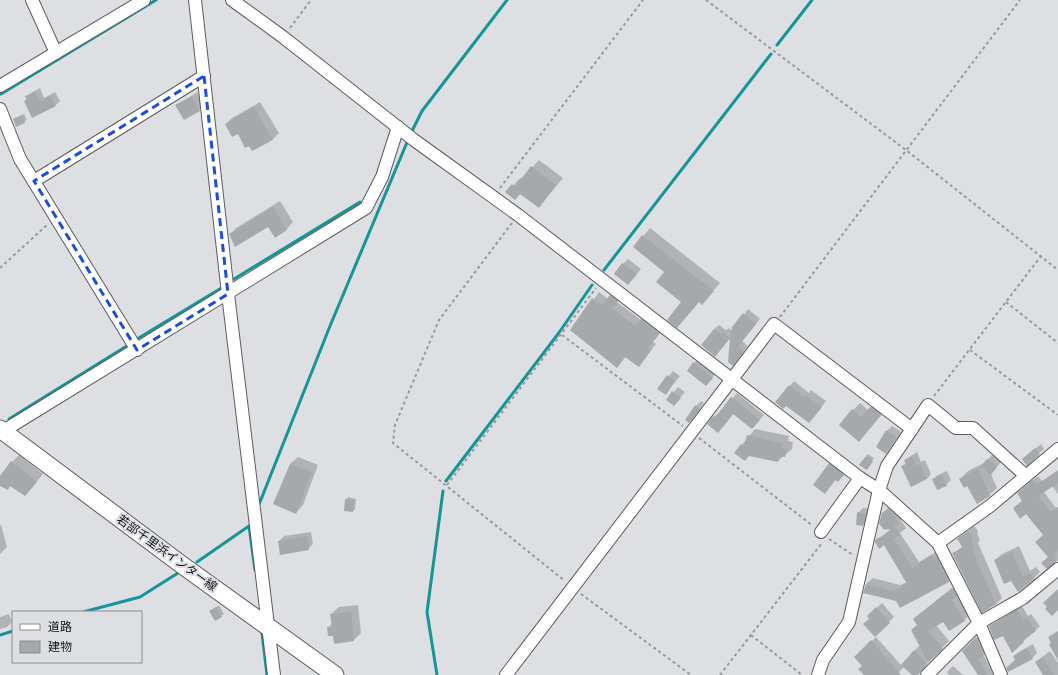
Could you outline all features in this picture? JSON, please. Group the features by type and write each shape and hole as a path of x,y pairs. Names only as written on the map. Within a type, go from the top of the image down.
{"main road":[{"name":"若部千里浜インター線","path":"1,431 335,675"}],"street":[{"path":"32,0 56,52"},
{"path":"0,86 144,0"},
{"path":"195,0 228,294 274,675"},
{"path":"232,0 283,37 414,140 518,215 860,478 879,490 938,543 979,623 1001,675"},
{"path":"34,181 204,76"},
{"path":"0,109 20,159 137,350"},
{"path":"1,431 137,350 366,208 382,177 401,129"},
{"path":"506,675 774,324 912,429"},
{"path":"818,675 823,660 849,622 879,490 887,466 928,405 956,428 973,428 1026,476"},
{"path":"938,543 990,506 1058,449"},
{"path":"821,532 860,478"},
{"path":"927,675 979,623 1023,598 1057,572"}],"path":[{"path":"283,37 311,0"},
{"path":"493,197 643,0"},
{"path":"706,0 906,150 1058,270"},
{"path":"774,324 1020,0"},
{"path":"518,215 439,320 396,425 393,443 573,587 691,675"},
{"path":"0,268 56,217"},
{"path":"928,405 1041,256"},
{"path":"447,486 602,280"},
{"path":"1006,302 1058,343"},
{"path":"562,334 821,532"},
{"path":"970,350 1058,415"},
{"path":"720,675 827,537 863,561"},
{"path":"751,635 802,675"}],"highlighted area":[{"path":"204,76 228,294 137,350 34,181"}],"building":[{"path":"35,92 40,102 50,96 56,106 32,118 24,101 27,100 25,96"},
{"path":"192,96 200,111 184,120 175,105"},
{"path":"254,107 273,140 252,151 249,146 245,148 238,134 232,137 225,124"},
{"path":"22,115 25,123 16,127 13,119"},
{"path":"531,166 556,185 539,208 520,194 515,200 505,192 512,184 515,187"},
{"path":"273,207 287,230 275,238 268,227 235,247 229,234"},
{"path":"642,235 714,291 702,305 699,302 677,328 667,320 681,302 656,282 664,272 633,247"},
{"path":"622,263 637,274 628,285 614,274"},
{"path":"610,295 618,301 612,308 635,326 641,319 659,334 648,348 651,350 639,367 625,357 617,368 570,330 592,298 602,305"},
{"path":"743,313 756,324 738,347 744,351 733,366 728,362 732,327"},
{"path":"714,329 721,334 723,332 730,338 715,357 701,345"},
{"path":"693,362 713,378 706,386 687,371"},
{"path":"667,375 675,381 666,395 657,389"},
{"path":"789,385 804,397 806,395 822,407 809,423 786,406 783,409 775,402"},
{"path":"672,391 681,398 674,406 666,400"},
{"path":"731,397 760,420 752,429 733,414 718,433 707,424 712,417 717,415"},
{"path":"695,405 700,409 689,423 685,420"},
{"path":"870,407 881,415 859,442 839,425 852,409 861,417"},
{"path":"886,430 897,438 886,454 876,447"},
{"path":"747,435 782,443 781,448 787,449 785,457 780,456 778,462 749,456 745,461 734,453 741,444 744,446"},
{"path":"1035,448 1040,454 1027,466 1022,459"},
{"path":"866,456 873,461 867,470 859,465"},
{"path":"912,456 916,466 920,464 927,479 911,487 901,466 906,464 904,460"},
{"path":"987,459 997,467 990,476 982,465"},
{"path":"11,461 37,482 25,496 10,486 8,490 0,486 0,476"},
{"path":"829,463 844,475 838,482 835,480 825,494 813,485"},
{"path":"290,464 312,472 296,514 273,504"},
{"path":"978,469 990,496 977,504 967,486 964,488 959,479"},
{"path":"1058,471 1058,483 1038,496 1051,512 1058,507 1058,551 1054,554 1058,560 1047,569 1041,563 1048,557 1035,542 1043,535 1026,514 1020,519 1013,508 1022,501 1017,493 1033,480 1036,485"},
{"path":"942,475 947,486 937,490 932,479"},
{"path":"345,499 354,500 353,512 344,511"},
{"path":"889,509 899,523 894,526 900,535 894,539 912,568 932,555 934,559 937,558 949,582 900,608 896,601 863,593 866,584 893,591 907,584 884,545 879,549 875,542 875,540 892,530 883,529 879,523 882,513"},
{"path":"857,512 866,514 863,526 856,525"},
{"path":"968,531 973,538 971,539 975,547 972,548 978,564 996,604 982,613 952,553 963,548 957,539"},
{"path":"307,536 309,550 280,555 278,541"},
{"path":"1012,552 1023,577 1029,573 1034,579 1018,592 1011,581 1004,584 994,560"},
{"path":"952,588 957,596 951,599 965,621 949,631 943,622 928,631 943,649 928,662 911,630 917,625 913,619"},
{"path":"1058,589 1058,610 1052,616 1045,609 1047,607 1043,603"},
{"path":"216,607 222,617 215,621 209,611"},
{"path":"876,607 890,623 875,637 863,624 869,619 867,616"},
{"path":"1017,610 1023,620 1026,617 1036,631 1023,640 1024,642 1012,653 1003,636 994,640 989,626"},
{"path":"351,612 354,641 334,644 333,636 328,636 327,627 332,627 330,614"},
{"path":"1058,631 1058,661 1049,644 1051,643 1048,637"},
{"path":"976,637 984,655 978,658 987,675 978,675 962,651"},
{"path":"871,640 901,675 864,675 858,669 862,666 854,657"},
{"path":"1027,648 1033,659 1008,672 1006,668 1015,660 1013,656"},
{"path":"914,650 927,664 918,675 912,675 901,665"},
{"path":"1043,657 1054,675 1043,675 1035,662"}],"waterway":[{"path":"1,94 156,0"},
{"path":"411,133 422,111 507,0"},
{"path":"777,45 812,0"},
{"path":"604,270 771,54"},
{"path":"258,507 330,326 408,140"},
{"path":"234,279 360,202"},
{"path":"446,481 558,334 592,285"},
{"path":"137,339 223,287"},
{"path":"9,419 130,344"},
{"path":"437,675 427,612 443,491"},
{"path":"197,562 249,526 255,570"},
{"path":"87,611 140,597 178,573"},
{"path":"0,635 12,631"},
{"path":"262,633 267,675"}]}
